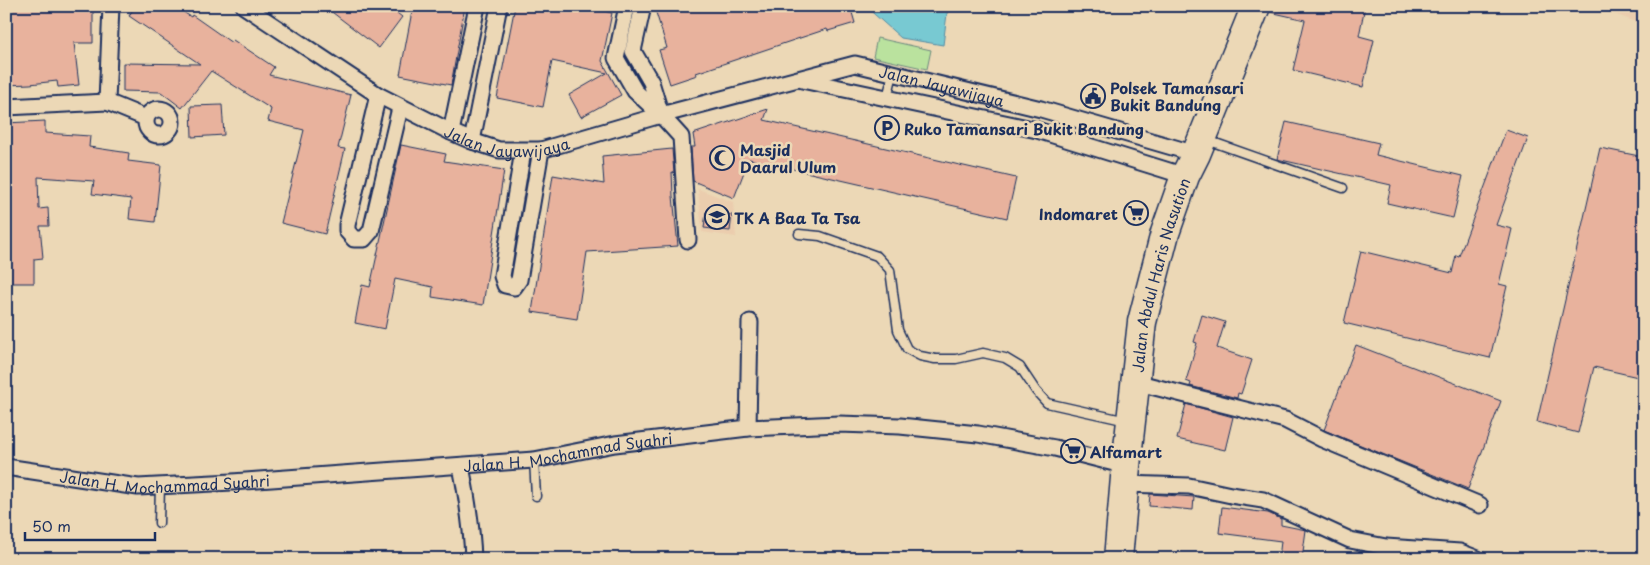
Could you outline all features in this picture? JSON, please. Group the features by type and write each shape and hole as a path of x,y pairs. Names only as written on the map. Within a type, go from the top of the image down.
{"highway":[{"name":"Jalan Abdul Haris Nasution","path":"1118,559 1142,322 1165,233 1256,6"}],"street":[{"path":"107,102 112,6"},
{"name":"Jalan Jayawijaya","path":"244,6 400,108 472,141 499,150 542,150 661,115 855,64 1086,121 1195,156"},
{"path":"451,132 477,6"},
{"path":"472,141 499,6"},
{"path":"627,6 616,58 635,91 681,137 688,240"},
{"path":"643,6 633,52 651,82 661,115"},
{"name":"Jalan Jayawijaya","path":"797,79 1037,130 1082,145 1195,156"},
{"path":"378,95 347,226 347,231 354,240 364,240 371,231 400,108"},
{"path":"6,107 107,102 146,118"},
{"path":"524,151 502,276 505,285 509,287 514,287 519,280 542,150"},
{"path":"748,428 750,322"},
{"path":"1135,382 1285,420 1322,439 1480,505"},
{"name":"Jalan H. Mochammad Syahri","path":"6,467 138,487 160,486 534,460 615,444 748,428 839,424 900,426 978,434 1055,448 1125,475 1263,500 1350,540 1386,547 1460,552 1478,559"},
{"path":"461,466 468,501 473,559"}],"lane":[{"path":"887,98 893,74"},
{"path":"1195,156 1343,188"},
{"path":"799,234 820,236 877,256 890,270 898,330 907,350 920,356 935,359 956,359 983,353 1005,358 1020,367 1036,391 1047,403 1131,422"},
{"path":"534,460 536,496"},
{"path":"159,523 160,486"}],"shaded area":[{"path":"1593,6 1644,6 1644,25"},
{"name":"TK A Baa Ta Tsa","path":"698,189 733,202 736,237 702,232"}],"green space":[{"path":"877,38 931,50 927,69 873,57"}],"water":[{"path":"865,6 948,6 943,45 901,38"}],"building":[{"path":"6,6 93,6 93,43 74,43 79,85 58,87 57,81 6,85"},
{"path":"135,6 174,6 191,17 192,15 232,43 233,40 274,67 269,75 351,95 338,148 345,149 325,234 281,223 304,130 268,121 271,109 211,71 182,108 161,92 123,91 123,63 200,64 129,16"},
{"path":"324,6 388,6 402,17 379,48"},
{"path":"413,6 465,6 451,85 400,75"},
{"path":"515,6 583,6 612,13 602,61 621,95 581,117 569,95 607,73 552,61 543,107 497,98"},
{"path":"654,6 850,6 855,23 828,31 827,29 696,73 697,75 670,84 659,50 667,48"},
{"path":"1271,6 1365,6 1359,36 1374,40 1363,87 1293,70 1305,20 1270,12"},
{"path":"222,105 224,135 192,137 191,106"},
{"path":"768,109 764,120 1016,178 1007,218 749,159 734,198 693,181 691,147 695,147 693,134"},
{"path":"45,121 45,133 90,136 89,147 129,153 128,161 161,165 155,222 129,219 131,199 92,194 94,181 38,177 39,209 48,208 49,226 40,226 43,258 34,259 34,283 6,283 6,123"},
{"path":"1286,122 1379,143 1376,155 1463,176 1453,218 1387,203 1391,185 1277,159"},
{"path":"1506,130 1528,138 1496,225 1512,229 1499,284 1507,286 1490,358 1344,323 1361,251 1452,273 1456,255 1459,256"},
{"path":"401,145 446,154 444,161 504,170 483,305 432,297 433,287 395,279 385,329 355,323 362,285 370,287"},
{"path":"1600,148 1644,157 1637,185 1644,186 1644,363 1641,363 1638,377 1594,367 1578,433 1537,422"},
{"path":"672,149 673,196 678,246 587,252 577,319 532,312 553,175 604,184 602,156"},
{"path":"706,212 732,215 730,231 704,228"},
{"path":"1202,315 1225,322 1217,348 1252,360 1241,394 1238,393 1237,398 1190,386 1191,383 1186,381 1197,343 1194,342"},
{"path":"1356,345 1501,401 1468,489 1324,430"},
{"path":"1186,404 1233,417 1225,450 1177,439"},
{"path":"1150,494 1194,497 1193,510 1149,506"},
{"path":"1222,507 1268,513 1281,519 1281,525 1306,530 1302,559 1279,559 1281,541 1219,533"}],"place":[{"name":"Polsek Tamansari Bukit Bandung","path":"1093,96"},
{"name":"Ruko Tamansari Bukit Bandung","path":"887,128"},
{"name":"Masjid Daarul Ulum","path":"722,158"},
{"name":"Indomaret","path":"1136,213"},
{"name":"TK A Baa Ta Tsa","path":"717,217"},
{"name":"Alfamart","path":"1073,451"}]}
